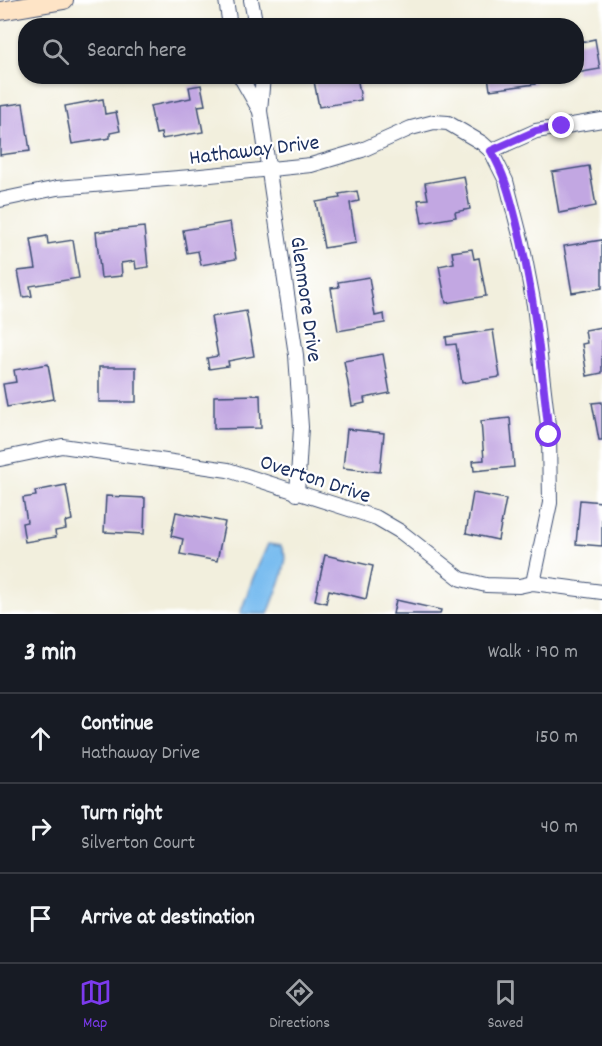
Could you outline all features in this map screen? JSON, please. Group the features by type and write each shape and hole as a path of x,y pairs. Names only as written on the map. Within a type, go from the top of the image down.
{"main road":[{"path":"0,11 64,0"}],"street":[{"path":"226,0 229,18"},
{"path":"251,0 254,18"},
{"name":"Glenmore Drive","path":"245,84 260,111"},
{"name":"Glenmore Drive","path":"262,84 260,111 267,169 296,355 301,427 297,494"},
{"path":"491,151 536,131 602,120"},
{"name":"Hathaway Drive","path":"0,200 57,188 311,165 362,150 411,128 434,122 448,123 482,143 491,151 506,181 522,243 534,305 549,435 550,502 533,583"},
{"name":"Overton Drive","path":"0,459 62,446 228,470 377,518 401,532 461,579 494,586 519,586 533,583 602,592"}],"water":[{"path":"268,544 281,546 286,558 282,577 268,614 240,614 253,578"}],"building":[{"path":"595,39 600,69 584,72 584,41"},
{"path":"315,84 358,84 361,100 319,107"},
{"path":"489,84 535,84 490,90"},
{"path":"201,85 205,105 198,106 203,132 162,139 161,133 156,134 150,106 191,98 189,87"},
{"path":"103,99 105,114 116,112 120,131 110,133 110,138 72,144 65,106"},
{"path":"23,103 30,151 0,155 0,106"},
{"path":"589,166 596,206 559,213 552,172"},
{"path":"464,176 470,209 455,212 456,217 422,223 418,200 428,199 425,183"},
{"path":"357,191 359,201 350,203 356,243 324,248 316,202 340,198 339,194"},
{"path":"230,222 236,259 201,265 198,251 187,253 183,230"},
{"path":"144,227 148,267 136,269 135,261 121,263 122,276 101,278 96,232"},
{"path":"47,236 48,244 73,240 79,278 30,286 32,296 23,297 18,271 36,269 31,239"},
{"path":"602,240 602,288 572,293 564,246"},
{"path":"472,249 474,259 479,258 486,296 446,303 439,266 454,263 452,252"},
{"path":"369,277 375,316 384,314 385,323 338,331 331,288 339,287 338,282"},
{"path":"246,311 254,356 228,361 229,366 209,369 207,358 218,356 211,317"},
{"path":"602,327 602,373 587,376 582,344 587,343 585,330"},
{"path":"493,330 500,377 462,383 456,344 447,345 446,337"},
{"path":"383,354 390,393 364,398 365,403 352,406 344,361"},
{"path":"48,364 54,399 7,407 3,384 16,382 14,370"},
{"path":"99,367 136,367 136,402 99,402"},
{"path":"260,395 261,428 214,429 214,396"},
{"path":"602,402 602,440 599,440 592,403"},
{"path":"510,418 514,467 474,471 473,461 484,460 481,421"},
{"path":"347,429 384,433 380,472 343,468"},
{"path":"66,485 72,520 65,522 66,529 55,531 56,537 25,542 22,523 27,522 23,498 36,496 35,491"},
{"path":"473,493 506,499 498,540 466,533"},
{"path":"106,496 145,498 144,534 104,532"},
{"path":"580,500 602,502 602,546 576,544"},
{"path":"176,512 225,522 217,561 180,554 183,539 171,536"},
{"path":"325,555 373,566 366,599 329,590 326,603 315,600"},
{"path":"396,600 441,610 440,614 393,614"}],"route":[{"path":"549,435 534,305 522,243 506,181 491,151 536,131 562,126"}]}
